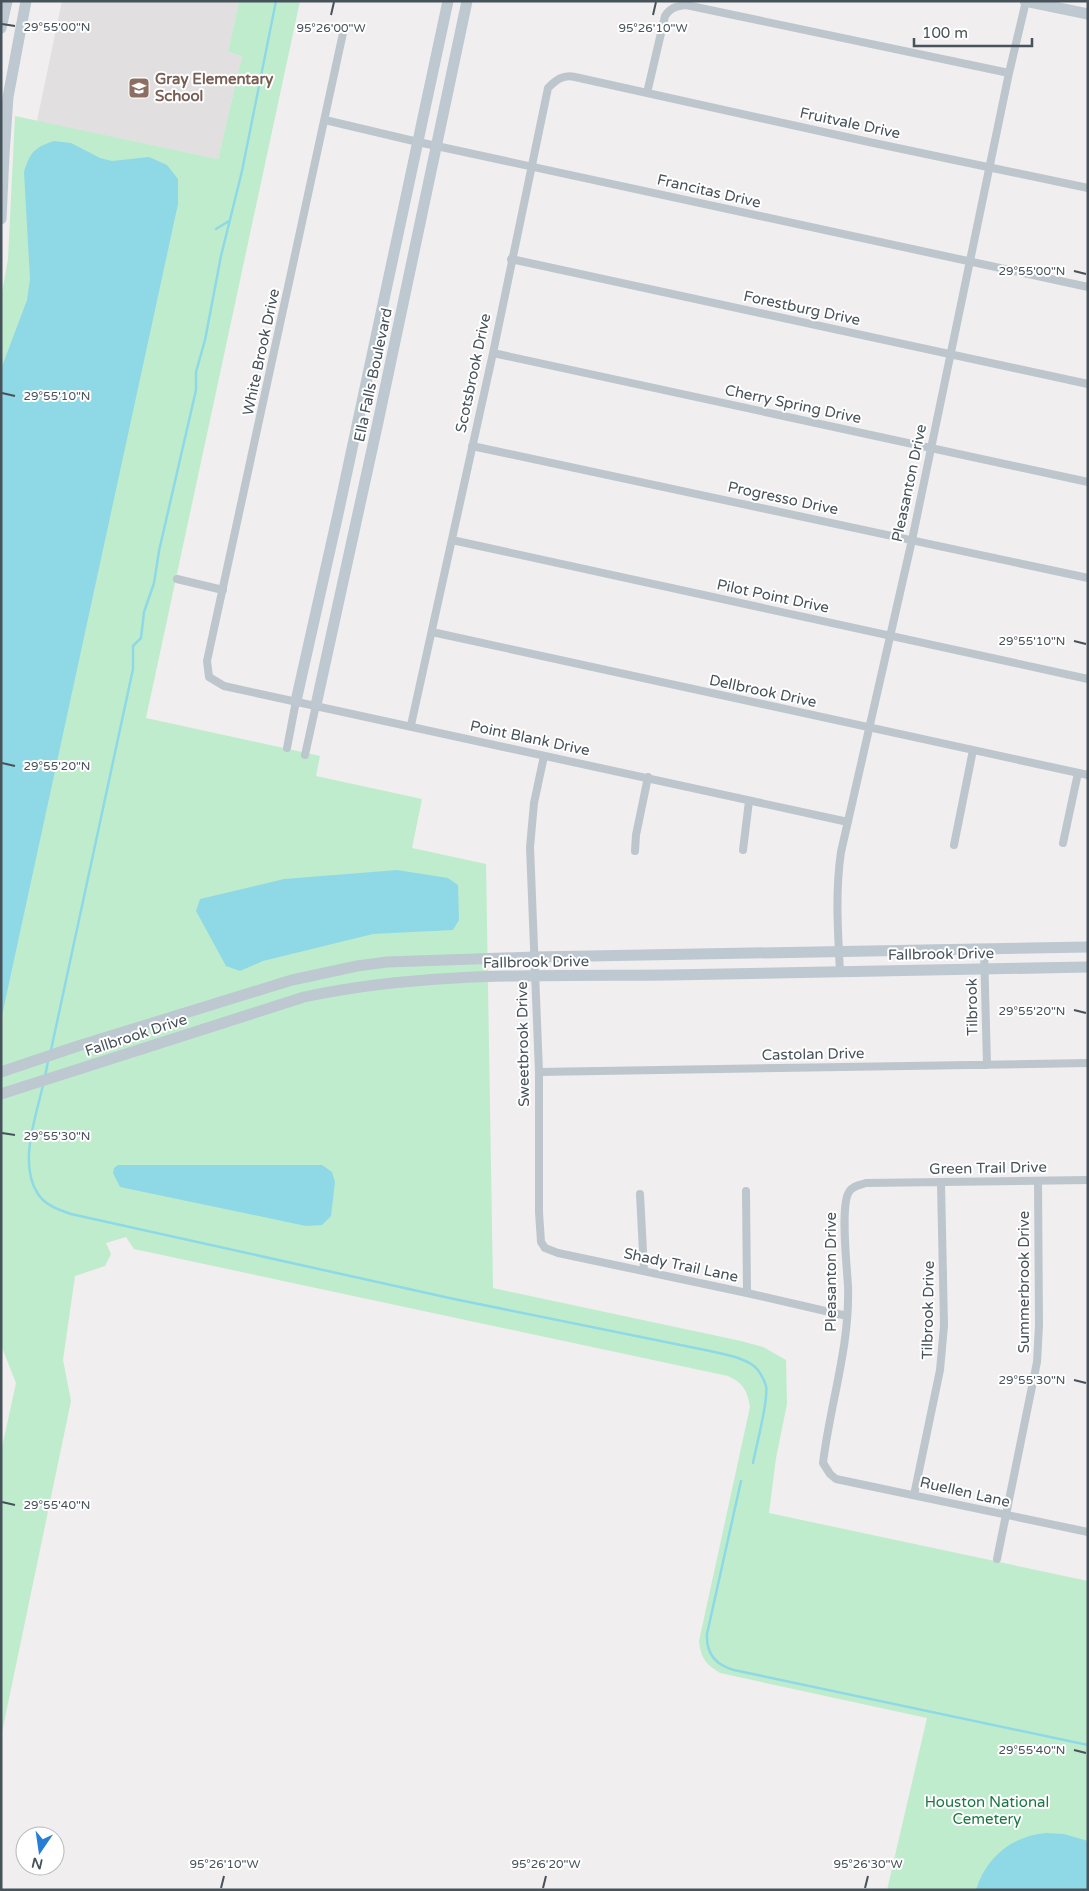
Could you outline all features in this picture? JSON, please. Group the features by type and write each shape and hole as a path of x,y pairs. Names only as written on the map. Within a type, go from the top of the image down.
{"main road":[{"path":"1,28 7,1"},
{"path":"1,219 5,101 26,1"},
{"name":"Ella Falls Boulevard","path":"296,701 448,1"},
{"name":"Ella Falls Boulevard","path":"316,705 467,1"},
{"path":"1025,1 1088,14"},
{"path":"373,349 393,353"},
{"path":"338,514 357,518"},
{"name":"Fallbrook Drive","path":"1,1072 78,1046 292,980 387,962 535,957 1088,947"},
{"path":"668,955 668,975"},
{"name":"Fallbrook Drive","path":"1,1094 304,997 348,988 429,979 1088,967"},
{"path":"344,969 348,988"},
{"path":"30,1063 34,1083"}],"street":[{"name":"Pleasanton Drive","path":"840,972 836,904 838,874 868,727 912,540 1025,1"},
{"path":"647,93 665,16 676,6 686,5 1009,73"},
{"name":"White Brook Drive","path":"209,677 207,661 343,33"},
{"name":"Scotsbrook Drive","path":"411,726 548,88 556,79 569,76 607,84"},
{"name":"Fruitvale Drive","path":"607,84 1088,188"},
{"name":"Francitas Drive","path":"325,120 418,142 1088,287"},
{"name":"Forestburg Drive","path":"511,259 1088,384"},
{"name":"Cherry Spring Drive","path":"492,353 1088,482"},
{"name":"Progresso Drive","path":"472,446 1088,578"},
{"name":"Pilot Point Drive","path":"452,540 1088,679"},
{"path":"177,579 223,590"},
{"name":"Dellbrook Drive","path":"432,632 1088,775"},
{"name":"Point Blank Drive","path":"209,677 224,686 848,822"},
{"name":"Ella Falls Boulevard","path":"287,748 296,701"},
{"name":"Ella Falls Boulevard","path":"305,755 316,705"},
{"path":"954,844 972,750"},
{"name":"Sweetbrook Drive","path":"539,1212 539,1072 530,847 534,803 544,756"},
{"path":"1063,844 1078,773"},
{"path":"635,852 636,835 648,777"},
{"path":"743,850 750,800"},
{"name":"Tilbrook","path":"984,949 987,1065"},
{"name":"Castolan Drive","path":"539,1072 1088,1063"},
{"name":"Green Trail Drive","path":"889,1183 1088,1180"},
{"name":"Summerbrook Drive","path":"997,1559 1037,1362 1039,1325 1038,1181"},
{"name":"Pleasanton Drive","path":"836,1479 830,1474 823,1463 844,1351 847,1316 846,1204 849,1192 855,1186 889,1183"},
{"name":"Tilbrook Drive","path":"914,1495 940,1370 944,1326 941,1183"},
{"path":"746,1190 747,1293"},
{"path":"640,1194 644,1271"},
{"name":"Shady Trail Lane","path":"539,1212 541,1242 545,1248 558,1253 847,1316"},
{"name":"Ruellen Lane","path":"836,1479 1088,1532"}],"shaded area":[{"name":"Gray Elementary School","path":"62,1 239,1 228,52 242,56 218,159 37,121"}],"green space":[{"name":"Houston National Cemetery","path":"239,1 300,1 146,718 320,756 316,776 422,799 412,848 486,864 493,1288 741,1341 763,1347 786,1360 787,1404 776,1458 769,1513 1088,1581 1088,1890 887,1890 927,1718 720,1673 705,1660 699,1641 750,1407 748,1396 738,1382 728,1376 134,1249 126,1237 106,1243 111,1254 105,1266 75,1276 63,1360 71,1401 1,1737 1,1452 16,1383 1,1345 1,298 8,259 15,116 218,159 242,56 228,52"}],"water":[{"path":"54,141 71,143 100,158 112,161 149,157 167,165 178,179 178,204 1,1020 1,369 27,300 30,279 24,172 34,151"},
{"path":"397,870 448,878 458,885 459,920 453,930 373,934 263,961 240,971 226,966 196,911 200,899 284,879"},
{"path":"118,1165 322,1165 332,1172 335,1182 331,1216 322,1225 306,1226 120,1187 113,1173 114,1168"},
{"path":"1046,1833 1064,1834 1088,1841 1088,1890 976,1890 986,1868 1002,1850 1022,1839"}],"waterway":[{"path":"51,1050 133,669 133,646 141,638 144,612 154,583 159,551 196,390 196,372 205,340 221,256 242,171 276,1"},
{"path":"216,229 229,221"},
{"path":"45,1077 48,1061"},
{"path":"43,1085 30,1140 29,1169 32,1182 38,1194 53,1207 71,1214 454,1299 738,1358 756,1368 766,1386 764,1412 753,1463"},
{"path":"741,1481 707,1634 710,1652 722,1665 734,1670 1088,1745"}],"place":[{"name":"Gray Elementary School","path":"139,88"}]}
